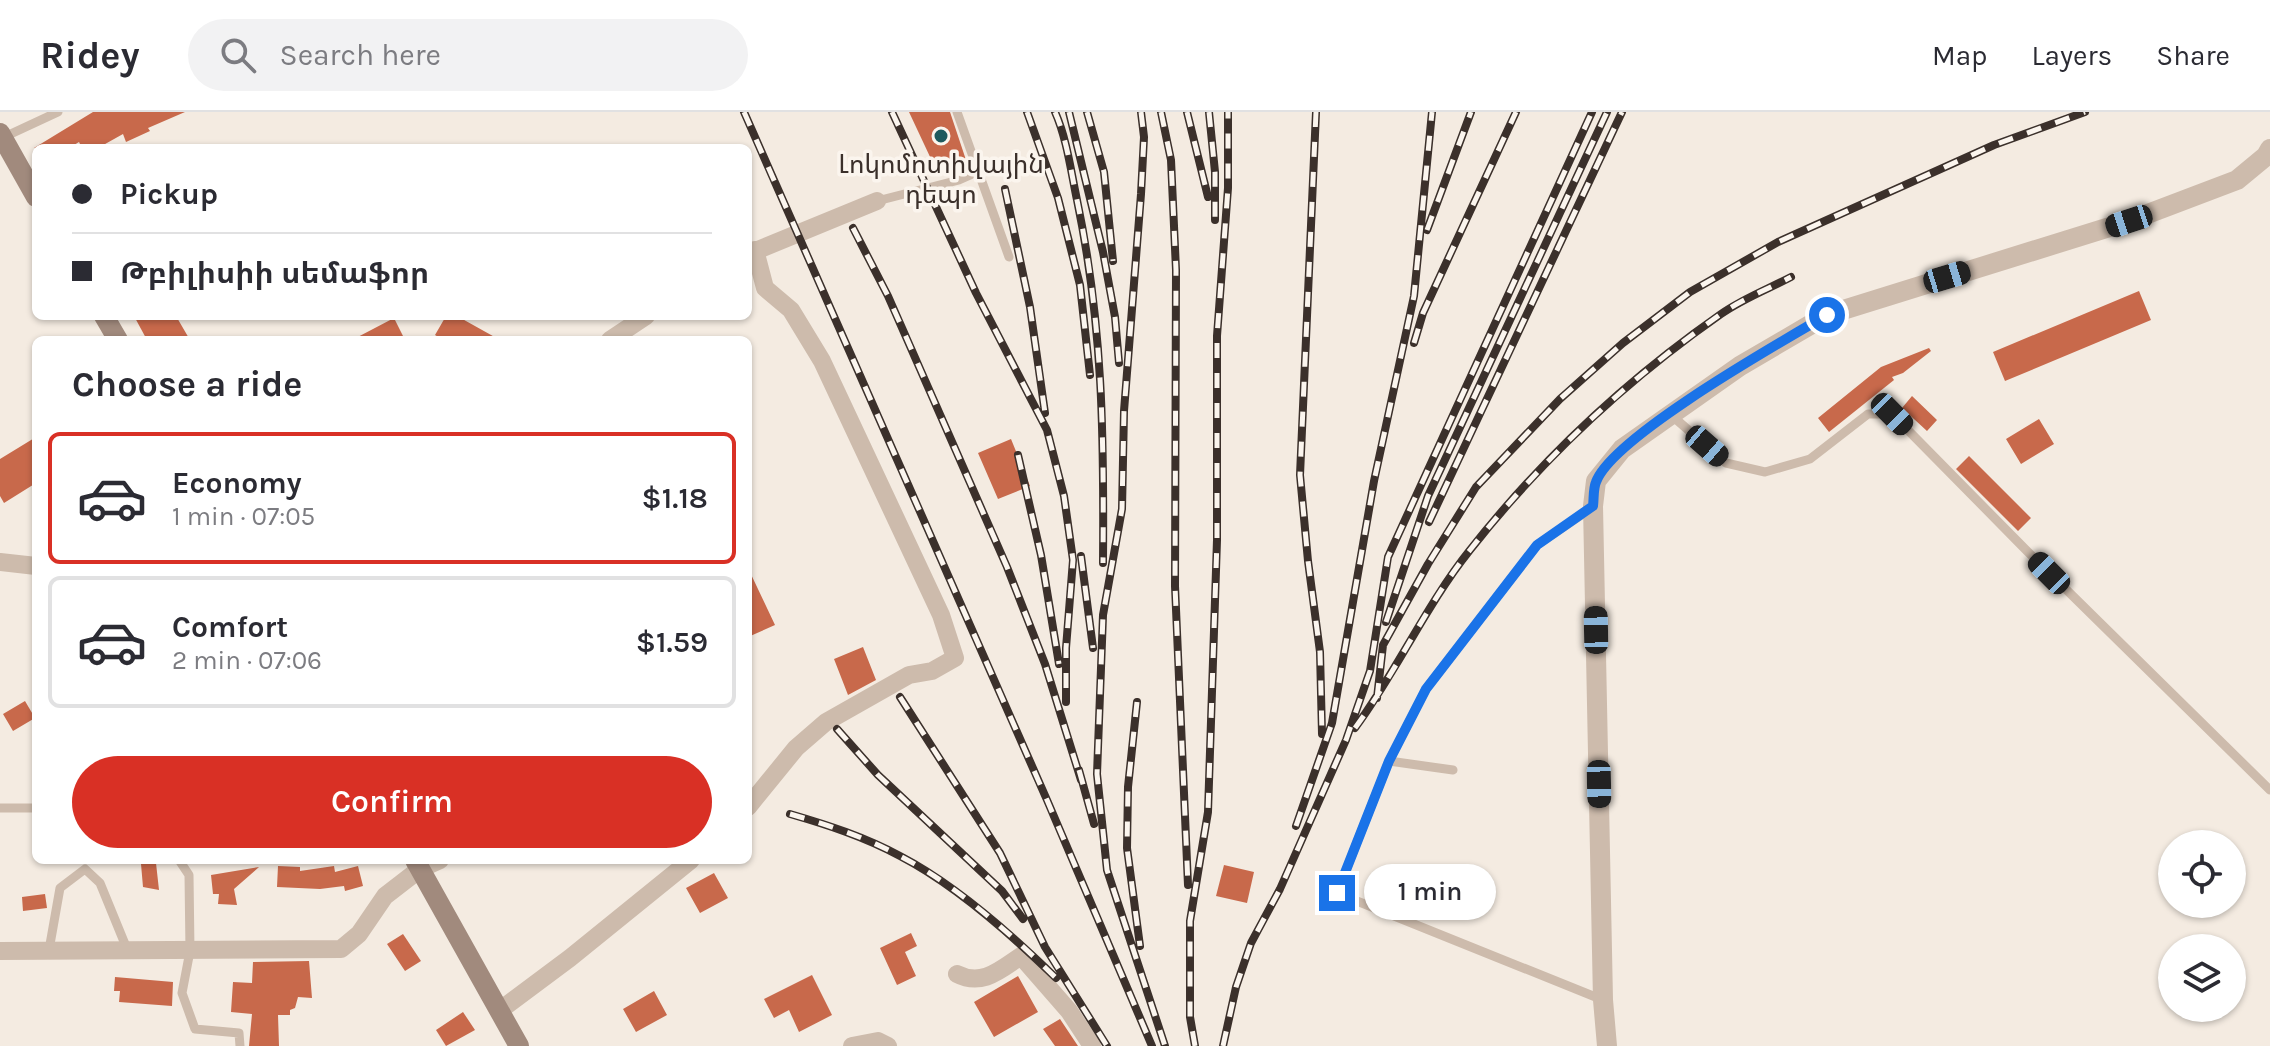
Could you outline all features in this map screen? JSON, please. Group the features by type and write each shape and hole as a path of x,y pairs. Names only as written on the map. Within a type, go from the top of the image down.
{"main road":[{"path":"1,136 32,190"},
{"path":"417,864 519,1046"}],"street":[{"path":"1607,1046 1603,1000 1593,506 1596,481 1622,449 1670,414 1740,366 1827,315 2129,221 2237,180 2270,149"},
{"path":"752,802 796,748 826,722 909,675 932,671 955,658 941,615 822,361 791,310 765,288 752,252 877,201"},
{"path":"616,336 640,320"},
{"path":"0,562 32,566"},
{"path":"0,951 341,949 359,934 385,896 417,864"},
{"path":"499,1011 686,864"},
{"path":"957,974 968,980 987,978 1021,956 1069,1011 1092,1046"},
{"path":"852,1046 878,1041 888,1046"}],"lane":[{"path":"1,136 58,112"},
{"path":"957,112 1009,257"},
{"path":"877,201 959,180 977,172"},
{"path":"1670,414 1726,463 1765,472 1810,459 1868,414 1892,414 2270,790"},
{"path":"1321,903 1337,893 1389,761 1426,689 1537,545 1593,506"},
{"path":"1389,761 1453,770"},
{"path":"0,808 32,808"},
{"path":"182,864 189,875 190,951 182,993 195,1029 239,1033 240,1046"},
{"path":"49,950 60,888 85,869 100,883 127,949"},
{"path":"1337,893 1603,1000"}],"building":[{"path":"93,112 185,112 148,128 150,131 126,142 123,134 105,144 41,144"},
{"name":"Լոկոմոտիվային դեպո","path":"909,112 950,112 967,163 939,176"},
{"path":"2139,291 2151,320 2005,381 1993,352"},
{"path":"136,320 178,320 188,336 145,336"},
{"path":"395,320 403,336 360,336"},
{"path":"444,320 464,320 493,336 437,336"},
{"path":"1929,348 1931,351 1903,373 1892,377 1894,380 1829,432 1818,418 1881,367"},
{"path":"1912,396 1937,420 1927,431 1902,408"},
{"path":"2039,419 2054,444 2021,464 2006,439"},
{"path":"32,439 32,486 4,503 0,496 0,459"},
{"path":"1011,439 1030,486 998,499 978,453"},
{"path":"1969,456 2031,518 2018,531 1956,469"},
{"path":"752,576 775,625 752,635"},
{"path":"863,647 876,680 848,695 834,659"},
{"path":"25,701 32,713 32,720 13,731 3,714"},
{"path":"141,864 156,864 159,890 143,887"},
{"path":"1224,865 1254,872 1247,903 1216,896"},
{"path":"278,866 300,867 300,871 334,866 335,872 358,866 363,886 345,891 344,886 320,889 277,887"},
{"path":"259,867 234,889 237,905 218,904 219,894 213,894 211,875"},
{"path":"714,873 728,898 700,913 686,888"},
{"path":"45,894 47,908 23,911 22,897"},
{"path":"911,933 917,946 905,952 916,976 897,985 880,948"},
{"path":"403,934 421,961 405,971 387,944"},
{"path":"309,961 312,998 298,997 290,1015 278,1015 279,1046 249,1046 252,1014 231,1012 233,982 252,983 253,962"},
{"path":"812,975 832,1015 799,1032 789,1010 774,1018 764,999"},
{"path":"1018,976 1038,1012 994,1037 974,1002"},
{"path":"115,977 173,982 172,1006 119,1002 120,991 114,991"},
{"path":"654,991 667,1015 636,1032 623,1009"},
{"path":"463,1012 475,1030 446,1046 436,1030"},
{"path":"1060,1019 1078,1046 1055,1046 1043,1029"}],"railway":[{"path":"744,112 1152,1046"},
{"path":"892,112 976,293 1047,430 1064,496 1073,560 1066,648 1066,702"},
{"path":"1027,112 1058,198 1080,285 1090,375"},
{"path":"1055,112 1063,133 1086,246 1097,337 1102,426 1103,563"},
{"path":"1069,112 1103,252 1115,317 1119,363"},
{"path":"1087,112 1104,172 1113,261"},
{"path":"1141,112 1144,137 1124,411 1122,509 1103,615 1097,774 1107,870 1165,1046"},
{"path":"1161,112 1171,160 1176,270 1175,586 1188,885"},
{"path":"1187,112 1208,197"},
{"path":"1209,112 1215,172 1215,220"},
{"path":"1195,1046 1190,1017 1190,921 1208,812 1217,540 1217,336 1228,188 1228,112"},
{"path":"1316,112 1300,475 1320,652 1322,734"},
{"path":"1296,826 1332,723 1374,481 1414,296 1432,112"},
{"path":"1427,230 1471,112"},
{"path":"1414,343 1423,313 1516,112"},
{"path":"1223,1046 1236,987 1251,943 1280,889 1346,740 1370,671 1388,557 1592,112"},
{"path":"1386,622 1428,496 1607,112"},
{"path":"1429,522 1622,112"},
{"path":"1377,698 1383,645 1476,487 1560,399 1623,343 1690,292 1778,242 1994,145 2085,112"},
{"path":"1005,189 1030,307 1045,413"},
{"path":"853,228 888,296 1007,567 1045,664 1081,780"},
{"path":"1355,728 1454,571 1526,484 1587,423 1686,339 1729,309 1791,277"},
{"path":"1018,455 1041,555 1059,664"},
{"path":"1081,556 1093,648"},
{"path":"900,697 1000,853 1045,947 1107,1046"},
{"path":"1137,702 1128,787 1127,848 1140,946"},
{"path":"837,729 878,775 1002,891 1023,919"},
{"path":"1079,770 1094,824"},
{"path":"790,814 860,837 921,868 982,911 1056,978"}],"place":[{"name":"Լոկոմոտիվային դեպո","path":"941,136"}],"route":[{"path":"1337,893 1389,761 1426,689 1537,545 1593,506 1596,481 1622,449 1740,366 1827,315"}]}
